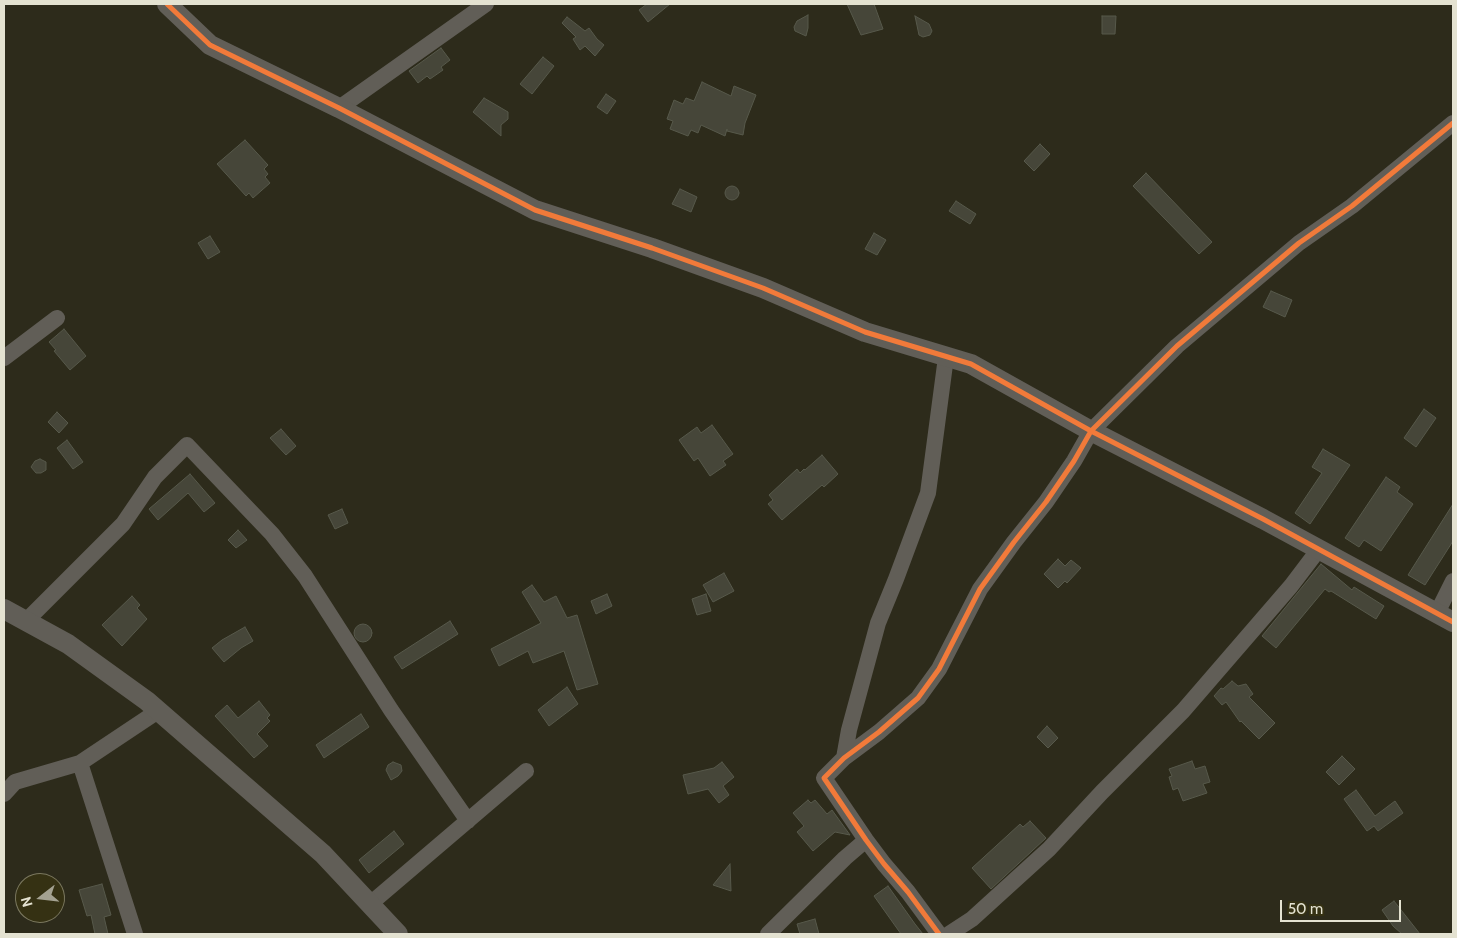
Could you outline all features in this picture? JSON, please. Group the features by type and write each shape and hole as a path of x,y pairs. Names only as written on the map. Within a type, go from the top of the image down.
{"street":[{"path":"167,4 210,45 338,108 535,210 652,248 763,288 865,332 971,364 1091,431 1319,549 1445,617 1453,581"},
{"path":"338,108 486,4"},
{"path":"939,934 866,840 824,778 844,758 879,732 918,698 940,669 980,589 1046,502 1074,461 1091,431 1184,340 1299,243 1352,206 1453,123"},
{"path":"4,358 57,318"},
{"path":"844,758 849,730 878,623 928,493 946,357"},
{"path":"26,621 123,524 154,477 187,445 272,534 305,576 391,710 468,821"},
{"path":"949,934 972,918 1049,849 1102,792 1183,711 1291,586 1319,549"},
{"path":"4,609 68,644 103,668 158,711 323,854 398,934"},
{"path":"4,794 16,782 80,762 158,711"},
{"path":"80,762 135,934"},
{"path":"370,904 526,771"},
{"path":"768,934 845,858 866,840"}],"building":[{"path":"647,4 670,4 648,22 639,10"},
{"path":"847,4 874,4 883,29 861,35"},
{"path":"808,15 806,36 795,31 794,27 797,21"},
{"path":"915,16 929,24 932,31 930,35 923,37 919,35"},
{"path":"1102,16 1116,16 1115,34 1102,34"},
{"path":"567,17 585,31 589,28 604,45 595,56 585,46 580,50 573,39 576,37 562,23"},
{"path":"441,48 450,60 441,67 443,70 430,79 427,76 418,83 409,71"},
{"path":"543,57 554,66 532,94 520,84"},
{"path":"702,82 731,96 734,86 756,95 745,123 743,135 727,131 727,129 725,136 701,125 698,133 691,130 688,136 670,129 673,121 667,119 674,100 683,104 686,98 694,101"},
{"path":"606,94 616,101 607,114 597,107"},
{"path":"484,98 508,112 508,119 501,125 501,136 473,112"},
{"path":"245,140 268,165 264,169 268,174 265,177 270,183 253,198 249,193 246,196 217,164"},
{"path":"1040,144 1050,154 1034,171 1024,161"},
{"path":"1146,173 1212,242 1199,254 1133,186"},
{"path":"729,186 735,186 739,193 735,200 729,200 725,196 725,190"},
{"path":"680,189 697,197 691,212 672,204"},
{"path":"956,201 976,214 970,224 949,211"},
{"path":"874,233 886,240 877,255 865,249"},
{"path":"210,236 220,252 208,259 198,243"},
{"path":"1271,291 1292,300 1285,317 1263,307"},
{"path":"64,329 86,356 70,370 49,342"},
{"path":"1424,409 1436,418 1416,447 1404,438"},
{"path":"57,412 68,423 59,433 48,422"},
{"path":"712,425 733,454 723,461 726,465 710,476 698,458 694,461 679,440 697,427 701,433"},
{"path":"281,429 296,446 286,455 270,438"},
{"path":"67,440 83,462 73,469 57,448"},
{"path":"1323,449 1350,465 1310,524 1295,513 1322,473 1312,467"},
{"path":"822,455 838,474 824,487 822,485 782,520 768,504 773,500 769,495 797,469 800,473"},
{"path":"40,459 46,462 46,470 36,473 31,467 35,461"},
{"path":"190,474 215,503 204,512 188,493 158,520 149,509"},
{"path":"1386,477 1400,487 1397,492 1413,504 1381,551 1364,540 1359,547 1345,538"},
{"path":"1453,504 1453,541 1425,585 1408,575"},
{"path":"342,509 348,523 335,529 328,515"},
{"path":"238,530 247,540 236,548 228,540"},
{"path":"1058,559 1065,566 1071,560 1081,568 1067,583 1065,581 1058,588 1044,574"},
{"path":"1321,564 1352,590 1354,587 1384,606 1376,619 1325,589 1276,648 1262,636"},
{"path":"724,573 734,591 713,602 703,585"},
{"path":"532,585 544,602 556,596 567,618 577,615 598,684 577,690 564,651 533,663 528,651 499,666 491,649 541,623 522,592"},
{"path":"607,594 612,606 596,614 591,601"},
{"path":"706,594 711,611 697,615 692,599"},
{"path":"132,596 140,605 137,608 147,619 122,646 102,625"},
{"path":"450,621 458,634 402,669 394,657"},
{"path":"363,624 369,627 372,633 369,639 363,642 357,639 354,633 357,627"},
{"path":"245,627 253,641 224,662 212,648"},
{"path":"1232,681 1238,686 1246,684 1253,694 1249,697 1275,723 1259,739 1240,722 1226,702 1222,705 1214,696 1221,688 1223,689"},
{"path":"567,687 578,704 549,726 538,710"},
{"path":"259,701 270,715 267,718 270,721 257,734 268,746 254,758 215,716 227,705 238,718"},
{"path":"361,714 369,727 324,758 316,745"},
{"path":"1047,726 1058,738 1048,748 1037,737"},
{"path":"1342,756 1355,769 1339,785 1326,772"},
{"path":"1192,761 1195,769 1205,766 1210,782 1203,784 1207,793 1183,801 1178,788 1173,790 1169,777 1172,776 1169,769"},
{"path":"393,762 401,765 402,771 391,780 386,770 388,765"},
{"path":"722,762 734,777 723,786 729,795 719,803 708,789 688,794 683,775 714,768"},
{"path":"1356,790 1375,816 1395,801 1403,813 1378,831 1374,826 1367,831 1344,799"},
{"path":"808,800 811,803 815,800 827,814 832,810 850,835 835,832 813,851 797,832 804,826 793,813"},
{"path":"1030,821 1046,838 991,889 972,868 1020,824 1023,827"},
{"path":"394,831 404,844 369,873 359,860"},
{"path":"730,864 731,891 713,885"},
{"path":"102,884 111,915 104,917 108,934 95,934 91,915 87,916 79,890"},
{"path":"888,886 923,934 901,934 874,896"},
{"path":"1394,901 1420,934 1402,934 1393,926 1382,910"},
{"path":"815,919 819,934 800,934 797,924"}],"cycle path":[{"path":"167,4 210,45 339,108 535,210 652,248 763,288 865,332 971,364 1091,431 1263,519 1453,622"},
{"path":"939,934 866,840 824,778 844,758 879,732 918,698 939,669 980,589 1046,502 1074,461 1091,431 1177,346 1299,243 1352,206 1453,123"}]}
